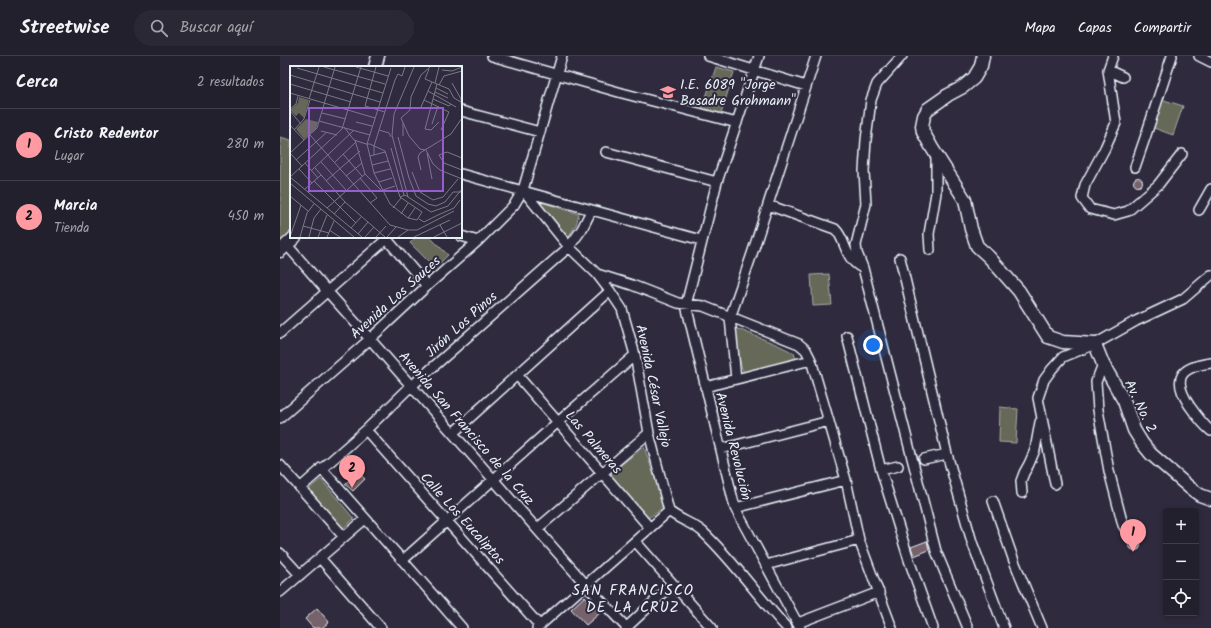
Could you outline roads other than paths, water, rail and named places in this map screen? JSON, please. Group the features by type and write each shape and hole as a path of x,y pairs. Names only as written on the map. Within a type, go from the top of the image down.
{"street":[{"path":"374,66 378,56"},
{"path":"492,56 622,93 737,123"},
{"name":"Avenida Los Sauces","path":"280,418 478,241 514,205 523,190 562,56"},
{"path":"708,56 806,86"},
{"path":"686,305 701,240 717,182 759,56"},
{"path":"736,379 730,318 816,56"},
{"path":"902,56 877,84 871,100 864,171 866,204 856,246 936,551 968,628"},
{"path":"983,56 981,66 974,78 963,87 948,95 928,109 924,116 922,126 923,132 965,200 971,229 977,246 1019,290 1048,337 1063,342 1095,344"},
{"path":"1113,56 1108,70 1116,123 1105,148 1085,184 1082,198 1090,208 1114,215 1128,211 1158,185 1182,154"},
{"path":"1135,167 1172,56"},
{"path":"1199,56 1211,62"},
{"path":"1108,70 1123,77"},
{"path":"462,111 540,132"},
{"path":"930,250 929,234 936,193 934,151"},
{"path":"606,152 717,182"},
{"path":"462,174 523,190 591,211 701,240"},
{"path":"1199,210 1211,189"},
{"name":"Avenida César Vallejo","path":"523,190 569,246 597,274 622,309 635,355 649,433 669,511"},
{"path":"768,205 835,229 840,234 849,256 855,263 863,268"},
{"name":"Jirón Los Pinos","path":"300,488 366,430 411,386 569,246 582,228 591,211"},
{"path":"462,236 478,241"},
{"path":"280,333 387,238 427,286"},
{"name":"Avenida San Francisco de la Cruz","path":"287,244 586,585 627,628"},
{"path":"900,258 947,454 972,542 1004,628"},
{"path":"597,274 632,285 678,303 703,306 730,318 799,344 806,350 811,360 846,480 859,540 892,628"},
{"path":"1055,484 1038,398 1044,380 1052,369 1063,357 1095,344 1136,321 1183,299 1211,275"},
{"path":"453,434 610,291"},
{"name":"Avenida Revolución","path":"686,305 735,508 799,626"},
{"path":"847,336 881,470 909,560 933,628"},
{"name":"Av. No. 2","path":"1095,344 1103,364 1124,401 1134,430 1142,443 1190,488 1200,495 1211,499"},
{"path":"403,560 635,355"},
{"path":"705,387 811,360"},
{"path":"1211,363 1194,367 1183,373 1180,378 1180,384 1184,397 1202,425 1211,431"},
{"path":"1103,364 1096,382 1098,410 1109,471 1123,525 1135,545"},
{"name":"Las Palmeras","path":"517,375 650,528"},
{"path":"1022,493 1020,481 1035,450 1041,417"},
{"path":"721,449 829,421"},
{"name":"Calle Los Eucaliptos","path":"366,430 538,627"},
{"path":"537,529 649,433"},
{"path":"924,459 947,454"},
{"path":"280,465 344,537"},
{"path":"881,470 898,466"},
{"path":"321,468 462,628"},
{"path":"735,508 846,480"},
{"path":"993,501 1014,561 1042,628"},
{"path":"538,627 669,511 673,515 702,531 730,560 787,628"},
{"path":"280,592 365,519"},
{"path":"766,565 859,540"},
{"path":"635,541 712,628"},
{"path":"280,553 300,575"},
{"path":"320,558 381,628"},
{"path":"627,628 673,584"},
{"path":"799,626 879,592"}],"place":[{"name":"I.E. 6089 \"Jorge Basadre Grohmann\"","path":"668,92"},
{"name":"Marcia","path":"352,488"},
{"name":"Cristo Redentor","path":"1133,552"}],"district":[{"name":"SAN FRANCISCO DE LA CRUZ","path":"633,598"}]}
